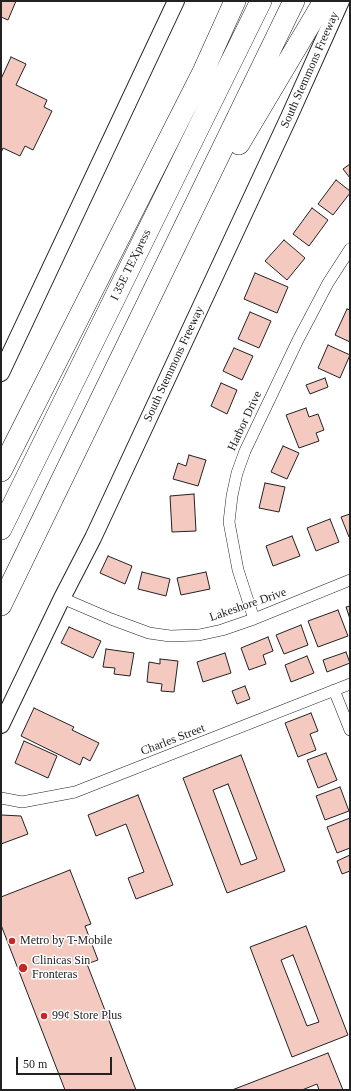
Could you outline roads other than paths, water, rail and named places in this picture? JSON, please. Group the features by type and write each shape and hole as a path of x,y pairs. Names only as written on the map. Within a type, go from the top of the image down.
{"highway":[{"path":"203,72 220,1"},
{"path":"1,471 203,72 235,1"},
{"name":"I 35E TEXpress","path":"1,529 261,1"},
{"path":"1,605 294,1"},
{"path":"111,378 247,130 324,1"}],"main road":[{"path":"1,373 176,1"},
{"name":"South Stemmons Freeway","path":"1,725 62,598 93,538 289,117 340,1"}],"street":[{"name":"Harbor Drive","path":"254,619 238,570 229,522 232,496 237,473 245,451 298,340 328,283 350,249"},
{"name":"Lakeshore Drive","path":"62,598 149,633 170,636 199,635 222,630 254,619 350,580"},
{"name":"Charles Street","path":"1,798 22,802 75,792 350,684"},
{"path":"334,690 350,730"}],"place":[{"name":"Metro by T-Mobile","path":"12,941"},
{"name":"Clinicas Sin Fronteras","path":"23,968"},
{"name":"99¢ Store Plus","path":"44,1016"}]}
